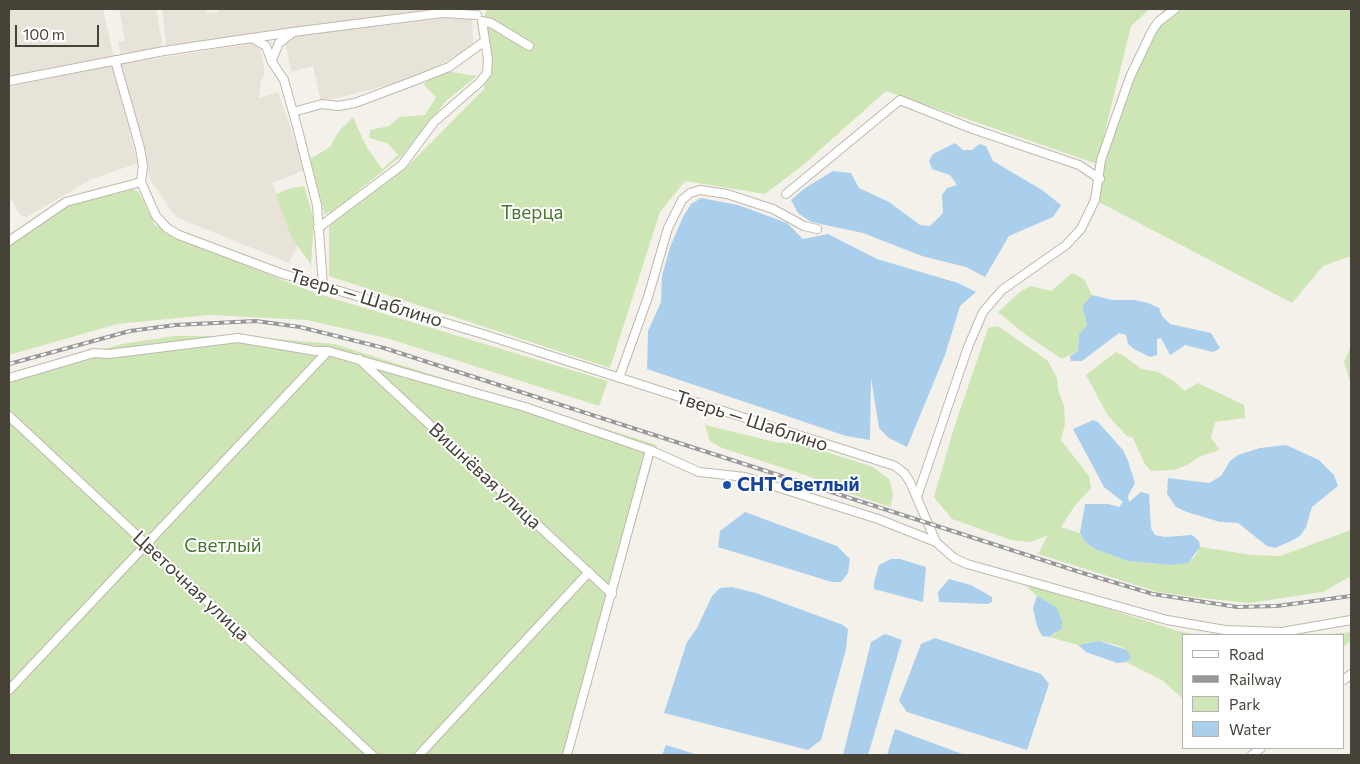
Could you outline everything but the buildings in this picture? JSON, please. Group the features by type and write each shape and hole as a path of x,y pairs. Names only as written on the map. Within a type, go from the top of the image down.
{"street":[{"path":"917,497 968,347 983,312 1002,290 1074,238 1095,200 1102,160 1114,118 1134,66 1158,22 1175,9"},
{"path":"9,81 164,51 442,13 479,15 529,46"},
{"path":"318,228 402,165 434,122 480,82 487,70 479,15"},
{"path":"272,62 273,54 279,43 293,32"},
{"path":"254,39 266,46 272,62 284,80 293,112 317,205 323,285"},
{"path":"293,112 322,104 338,106 354,103 411,82 449,67 484,41"},
{"path":"9,241 66,202 141,182 143,166 140,148 116,60"},
{"path":"786,194 900,100 970,128 1080,165 1100,179"},
{"name":"Тверь — Шаблино","path":"141,182 156,216 174,232 280,273 881,461 904,472 936,542 954,558 967,564 1184,624 1225,630 1260,632 1306,629 1351,620"},
{"path":"619,378 648,297 668,228 682,200 690,193 700,190 727,194 773,209 804,226 817,229"},
{"path":"9,378 94,353 109,354 238,338 316,351 328,351 525,407 650,450 699,472 745,477 878,519 936,542"},
{"path":"9,690 328,351"},
{"name":"Вишнёвая улица","path":"357,358 612,594"},
{"name":"Цветочная улица","path":"9,416 372,755"},
{"path":"567,755 650,450"},
{"path":"419,755 589,572"}],"shaded area":[{"path":"9,9 105,9 103,10 114,57 9,77"},
{"path":"119,9 156,9 162,42 160,50 121,55 118,42 125,41"},
{"path":"162,9 206,9 207,13 218,12 218,9 436,9 166,46"},
{"path":"472,15 473,47 413,79 321,102 313,66 291,72 285,40 301,35"},
{"path":"255,43 260,47 265,73 261,81 259,98 278,92 305,170 272,183 298,245 289,263 178,218 173,213 150,180 121,64"},
{"path":"111,65 116,70 132,126 129,131 138,163 92,179 27,217 20,215 9,195 9,87"}],"green space":[{"name":"Тверца","path":"487,9 1150,9 1131,26 1097,164 886,91 802,166 765,194 685,181 660,212 610,368 329,276 329,212 325,215 310,159 330,147 339,131 353,117 366,146 382,169 398,155 387,143 369,138 370,130 389,126 400,117 425,115 436,97 423,84 445,71 477,76 446,101 403,155 355,193 407,167 484,89 488,18 484,17"},
{"path":"1164,9 1351,9 1351,257 1323,266 1292,303 1095,200 1092,187 1147,35"},
{"path":"304,186 314,220 311,265 291,236 276,194 291,188"},
{"path":"129,187 139,192 155,225 212,252 315,293 608,381 599,406 390,339 307,320 209,315 117,324 9,355 9,246 22,234 65,204"},
{"path":"1072,273 1084,279 1092,295 1082,307 1087,325 1079,334 1078,351 1062,359 1026,335 998,312 1021,291 1031,286 1051,291"},
{"path":"998,326 1048,361 1057,378 1058,390 1064,405 1065,424 1061,440 1089,476 1091,488 1074,507 1061,527 1080,533 1085,542 1095,549 1128,561 1170,565 1194,558 1200,547 1252,555 1280,556 1351,530 1351,576 1323,592 1249,603 1158,592 1038,554 1048,535 1031,542 1011,540 952,519 934,497 953,431 988,328"},
{"name":"Светлый","path":"175,336 241,336 334,344 657,445 571,755 9,755 9,375 122,344"},
{"path":"1351,346 1351,384 1344,362"},
{"path":"1116,352 1141,369 1158,372 1174,381 1184,391 1198,383 1244,405 1245,418 1215,422 1211,438 1220,450 1201,456 1187,465 1174,470 1151,471 1145,464 1133,438 1127,436 1108,416 1086,375"},
{"path":"705,425 775,442 805,445 873,467 889,479 893,493 891,507 835,489 808,476 722,448 710,441"},
{"path":"1033,585 1178,631 1195,634 1182,634 1182,698 1162,680 1126,662 1131,658 1127,650 1117,645 1099,641 1078,645 1049,637 1056,633 1062,620 1055,607 1037,596 1027,587"},
{"path":"1351,632 1351,640 1345,645 1345,634 1329,634"}],"water":[{"path":"955,143 963,150 972,150 979,144 986,146 993,161 1042,190 1061,205 1053,217 1009,236 985,277 966,267 922,256 863,233 811,222 798,213 791,200 805,188 833,171 851,173 859,188 889,202 920,225 930,226 943,213 942,195 947,188 957,185 950,175 932,169 929,161 933,154"},
{"path":"701,198 738,205 787,223 803,239 828,234 877,259 958,283 976,292 960,306 945,355 907,447 889,438 879,428 871,378 870,440 846,436 647,369 648,331 661,302 662,276 670,247 691,204"},
{"path":"1092,295 1112,300 1135,300 1148,303 1159,308 1162,316 1170,324 1211,333 1220,348 1213,352 1185,345 1170,355 1161,338 1157,339 1157,355 1150,357 1134,349 1128,344 1126,335 1119,333 1082,361 1071,361 1070,356 1078,351 1079,334 1087,325 1082,306"},
{"path":"1093,420 1098,422 1123,450 1128,461 1135,483 1128,496 1129,502 1141,492 1149,494 1151,528 1155,535 1165,537 1192,535 1199,541 1200,547 1188,563 1170,565 1128,561 1095,549 1085,542 1080,533 1085,504 1108,504 1119,507 1123,502 1104,487 1073,429"},
{"path":"1286,445 1319,460 1334,475 1338,486 1312,507 1306,527 1300,536 1275,548 1267,546 1238,523 1220,522 1176,507 1167,494 1168,478 1209,483 1221,476 1230,461 1238,455 1260,448"},
{"path":"745,512 837,546 850,559 848,573 841,582 832,582 718,547 720,531"},
{"path":"891,559 900,559 926,567 923,602 874,589 879,565"},
{"path":"949,579 971,585 992,597 992,602 988,604 939,602 938,592"},
{"path":"732,587 756,593 843,625 848,629 846,649 821,740 808,750 664,713 687,642 697,628 712,596 720,588"},
{"path":"1037,596 1056,607 1062,620 1062,628 1049,637 1042,636 1037,626 1033,608"},
{"path":"885,634 902,640 868,755 843,755 871,642"},
{"path":"935,638 1041,674 1049,684 1027,750 907,712 899,701 921,644"},
{"path":"1099,641 1127,650 1131,658 1126,662 1117,663 1086,652 1078,645"},
{"path":"895,729 965,755 887,755"},
{"path":"666,745 698,755 662,755"}],"railway":[{"path":"9,364 130,331 175,325 256,321 300,327 384,348 1153,594 1237,607 1277,606 1351,596"}],"place":[{"name":"СНТ Светлый","path":"727,485"}]}
